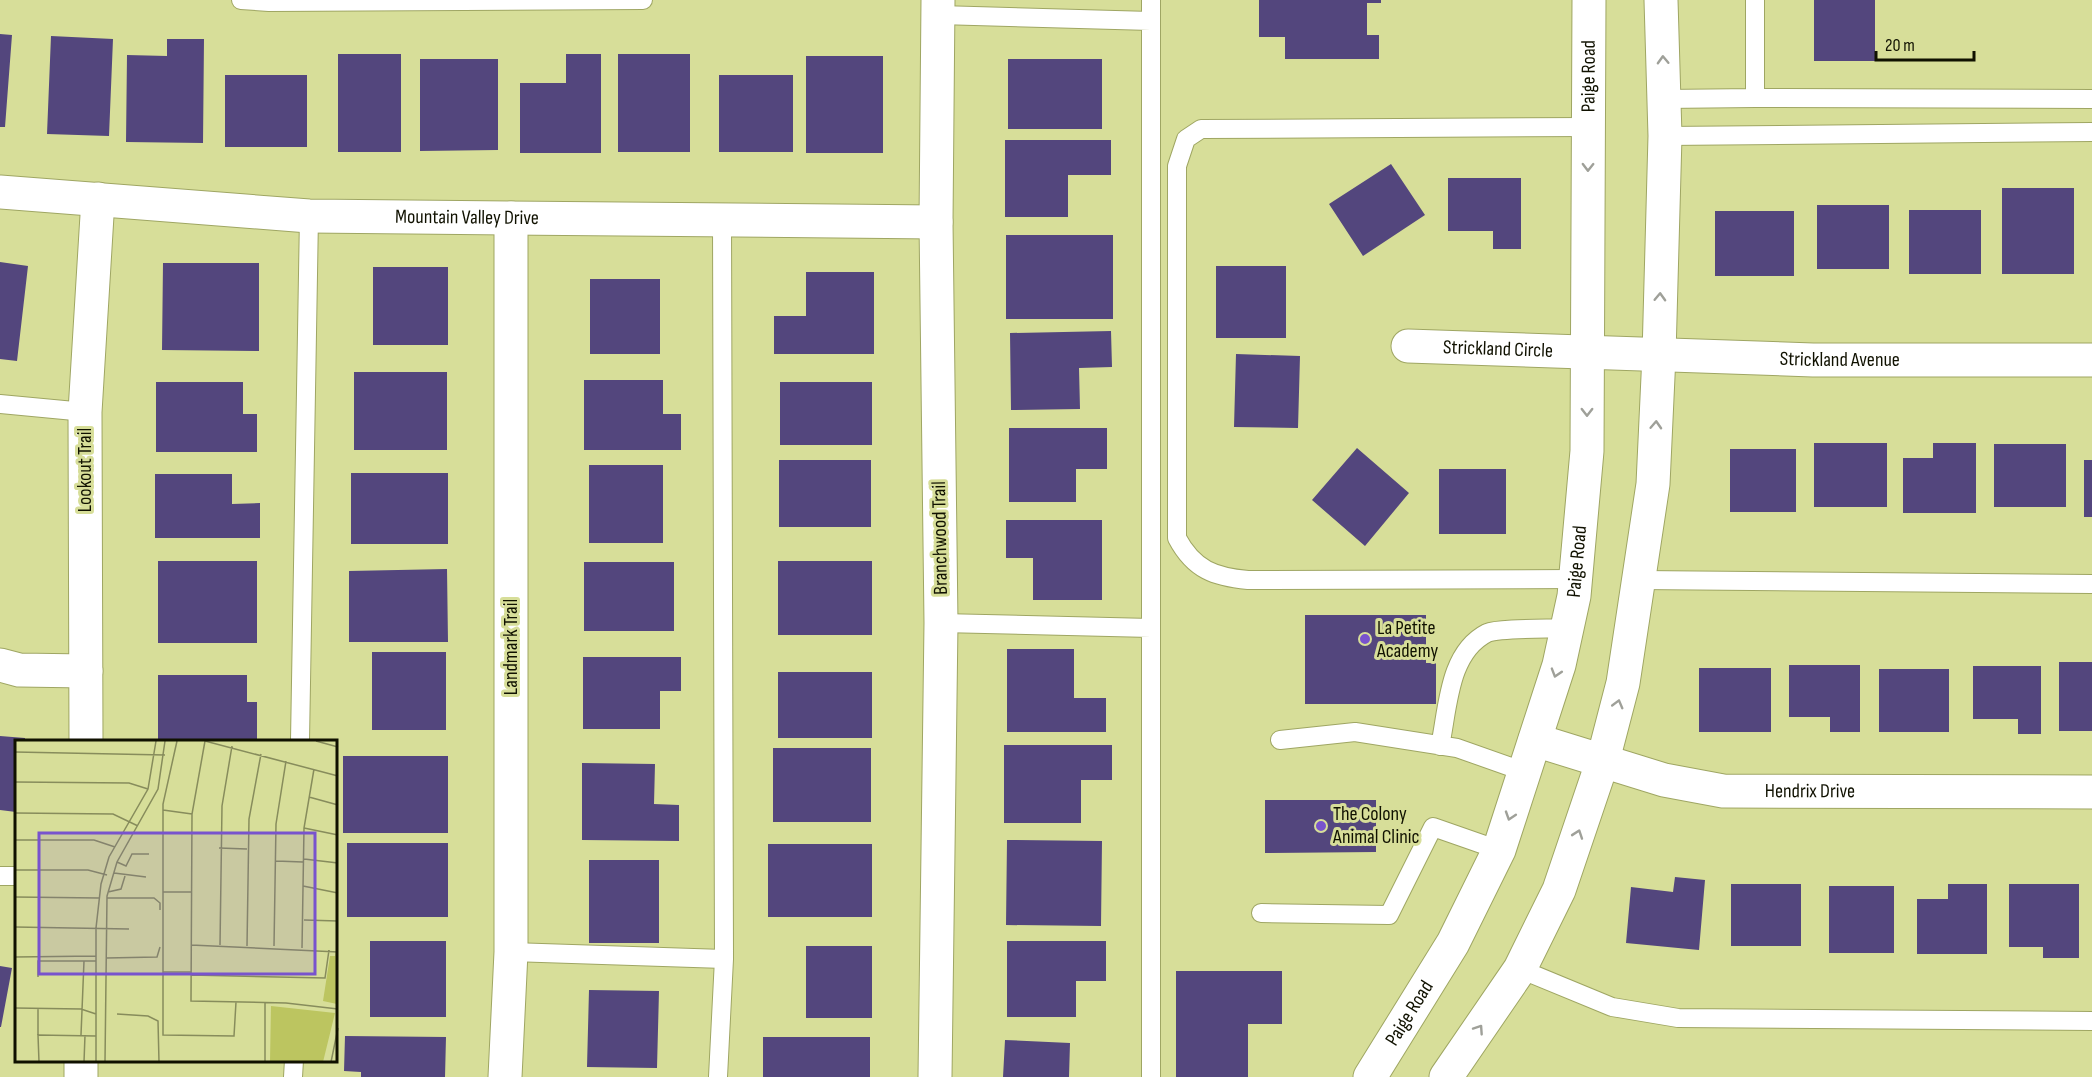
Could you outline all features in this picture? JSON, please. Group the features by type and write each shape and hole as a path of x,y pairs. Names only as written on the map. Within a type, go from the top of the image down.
{"street":[{"name":"Paige Road","path":"1370,1077 1453,943 1499,850 1558,665 1567,628 1576,579 1587,451 1589,0"},
{"path":"1446,1077 1520,969 1559,890 1603,760 1623,683 1653,484 1665,136 1661,0"},
{"name":"Branchwood Trail","path":"935,1077 941,623 936,222 939,8"},
{"name":"Mountain Valley Drive","path":"0,192 309,216 936,222"},
{"name":"Lookout Trail","path":"86,740 85,412 98,199"},
{"name":"Landmark Trail","path":"505,1077 511,951 511,218"},
{"name":"Strickland Circle","path":"1408,346 1587,353"},
{"name":"Strickland Avenue","path":"1587,353 1813,360 2092,360"},
{"path":"0,665 19,670 86,670"},
{"name":"Hendrix Drive","path":"1535,740 1664,780 1723,791 2092,792"}],"lane":[{"path":"241,0 281,2 643,0"},
{"path":"1151,0 1151,1077"},
{"path":"1755,0 1755,98"},
{"path":"939,8 1151,21"},
{"path":"1664,99 2092,99"},
{"path":"1576,579 1248,580 1224,578 1204,569 1184,552 1178,538 1178,166 1186,139 1201,129 1589,127"},
{"path":"1665,136 2092,132"},
{"path":"300,740 309,216"},
{"path":"718,1077 724,958 722,220"},
{"path":"0,404 85,412"},
{"path":"1640,580 2092,584"},
{"path":"941,623 1151,628"},
{"path":"1440,746 1454,675 1468,648 1488,633 1567,628"},
{"path":"1280,740 1355,732 1457,748 1525,772"},
{"path":"1261,913 1389,915 1433,826 1499,850"},
{"path":"511,951 724,958"},
{"path":"1520,969 1612,1008 1678,1018 2092,1021"},
{"path":"293,1077 294,1062"}],"building":[{"path":"1259,0 1381,0 1381,3 1367,3 1367,35 1379,35 1379,59 1285,59 1285,37 1259,37"},
{"path":"1814,0 1875,0 1875,61 1814,61"},
{"path":"0,34 12,35 5,127 0,127"},
{"path":"51,36 113,39 109,136 47,134"},
{"path":"167,39 204,39 203,143 126,142 127,55 167,56"},
{"path":"338,54 401,54 401,152 338,152"},
{"path":"566,54 601,54 601,153 520,153 520,83 566,83"},
{"path":"618,54 690,54 690,152 618,152"},
{"path":"806,56 883,56 883,153 806,153"},
{"path":"420,59 498,59 498,150 420,151"},
{"path":"1008,59 1102,59 1102,129 1008,129"},
{"path":"225,75 307,75 307,147 225,147"},
{"path":"719,75 793,75 793,152 719,152"},
{"path":"1005,140 1111,140 1111,175 1068,175 1068,217 1005,217"},
{"path":"1391,164 1425,215 1363,256 1329,204"},
{"path":"1448,178 1521,178 1521,249 1493,249 1493,231 1448,231"},
{"path":"2002,188 2074,188 2074,274 2002,274"},
{"path":"1817,205 1889,205 1889,269 1817,269"},
{"path":"1909,210 1981,210 1981,274 1909,274"},
{"path":"1715,211 1794,211 1794,276 1715,276"},
{"path":"1006,235 1113,235 1113,319 1006,319"},
{"path":"0,262 28,266 17,361 0,359"},
{"path":"163,263 259,263 259,351 162,350"},
{"path":"1216,266 1286,266 1286,338 1216,338"},
{"path":"373,267 448,267 448,345 373,345"},
{"path":"806,272 874,272 874,354 774,354 774,316 806,316"},
{"path":"590,279 660,279 660,354 590,354"},
{"path":"1111,331 1112,367 1079,368 1080,409 1011,410 1010,333"},
{"path":"1236,354 1300,356 1298,428 1234,427"},
{"path":"354,372 447,372 447,450 354,450"},
{"path":"584,380 663,380 663,414 681,414 681,450 584,450"},
{"path":"156,382 243,382 243,414 257,414 257,452 156,452"},
{"path":"780,382 872,382 872,445 780,445"},
{"path":"1009,428 1107,428 1107,469 1076,469 1076,502 1009,502"},
{"path":"1814,443 1887,443 1887,507 1814,507"},
{"path":"1933,443 1976,443 1976,513 1903,513 1903,458 1933,458"},
{"path":"1994,444 2066,444 2066,507 1994,507"},
{"path":"1357,448 1409,493 1365,546 1312,500"},
{"path":"1730,449 1796,449 1796,512 1730,512"},
{"path":"779,460 871,460 871,527 779,527"},
{"path":"2084,460 2092,460 2092,517 2084,517"},
{"path":"589,465 663,465 663,543 589,543"},
{"path":"1439,469 1506,469 1506,534 1439,534"},
{"path":"351,473 448,473 448,544 351,544"},
{"path":"155,474 232,474 232,504 260,503 260,538 155,538"},
{"path":"1006,520 1102,520 1102,600 1033,600 1033,558 1006,558"},
{"path":"158,561 257,561 257,643 158,643"},
{"path":"778,561 872,561 872,635 778,635"},
{"path":"584,562 674,562 674,631 584,631"},
{"path":"447,569 448,642 349,642 349,571"},
{"name":"La Petite Academy","path":"1305,615 1426,615 1426,663 1436,663 1436,704 1305,704"},
{"path":"1007,649 1074,649 1074,698 1106,698 1106,732 1007,732"},
{"path":"372,652 446,652 446,730 372,730"},
{"path":"583,657 681,657 681,691 660,691 660,729 583,729"},
{"path":"2059,662 2092,662 2092,731 2059,731"},
{"path":"1789,665 1860,665 1860,732 1830,732 1830,717 1789,717"},
{"path":"1973,666 2041,666 2041,734 2018,734 2018,719 1973,719"},
{"path":"1699,668 1771,668 1771,732 1699,732"},
{"path":"1879,669 1949,669 1949,732 1879,732"},
{"path":"778,672 872,672 872,738 778,738"},
{"path":"158,675 247,675 247,702 257,702 257,740 158,740"},
{"path":"0,736 25,738 25,740 15,740 15,812 0,810"},
{"path":"1004,745 1112,745 1112,780 1081,780 1081,823 1004,823"},
{"path":"773,748 871,748 871,822 773,822"},
{"path":"343,756 448,756 448,833 343,833"},
{"path":"582,763 655,764 654,804 679,805 679,841 582,840"},
{"name":"The Colony Animal Clinic","path":"1265,800 1376,800 1376,852 1265,853"},
{"path":"1007,840 1102,841 1101,926 1006,925"},
{"path":"347,843 448,843 448,917 347,917"},
{"path":"768,844 872,844 872,917 768,917"},
{"path":"589,860 659,860 659,943 589,943"},
{"path":"1675,877 1705,880 1699,950 1626,943 1631,887 1673,892"},
{"path":"1731,884 1801,884 1801,946 1731,946"},
{"path":"1948,884 1987,884 1987,954 1917,954 1917,899 1948,899"},
{"path":"2009,884 2079,884 2079,958 2043,958 2043,947 2009,947"},
{"path":"1829,886 1894,886 1894,953 1829,953"},
{"path":"370,941 446,941 446,1017 370,1017"},
{"path":"1007,941 1106,941 1106,981 1076,981 1076,1017 1007,1017"},
{"path":"806,946 872,946 872,1018 806,1018"},
{"path":"0,966 12,968 1,1027 0,1027"},
{"path":"1176,971 1282,971 1282,1024 1248,1024 1248,1077 1176,1077"},
{"path":"589,990 659,991 657,1068 587,1067"},
{"path":"345,1036 446,1037 445,1077 361,1077 361,1072 344,1071"},
{"path":"763,1037 870,1037 870,1077 763,1077"},
{"path":"1005,1040 1070,1043 1069,1077 1003,1077"}],"place":[{"name":"La Petite Academy","path":"1365,639"},
{"name":"The Colony Animal Clinic","path":"1321,826"}]}
